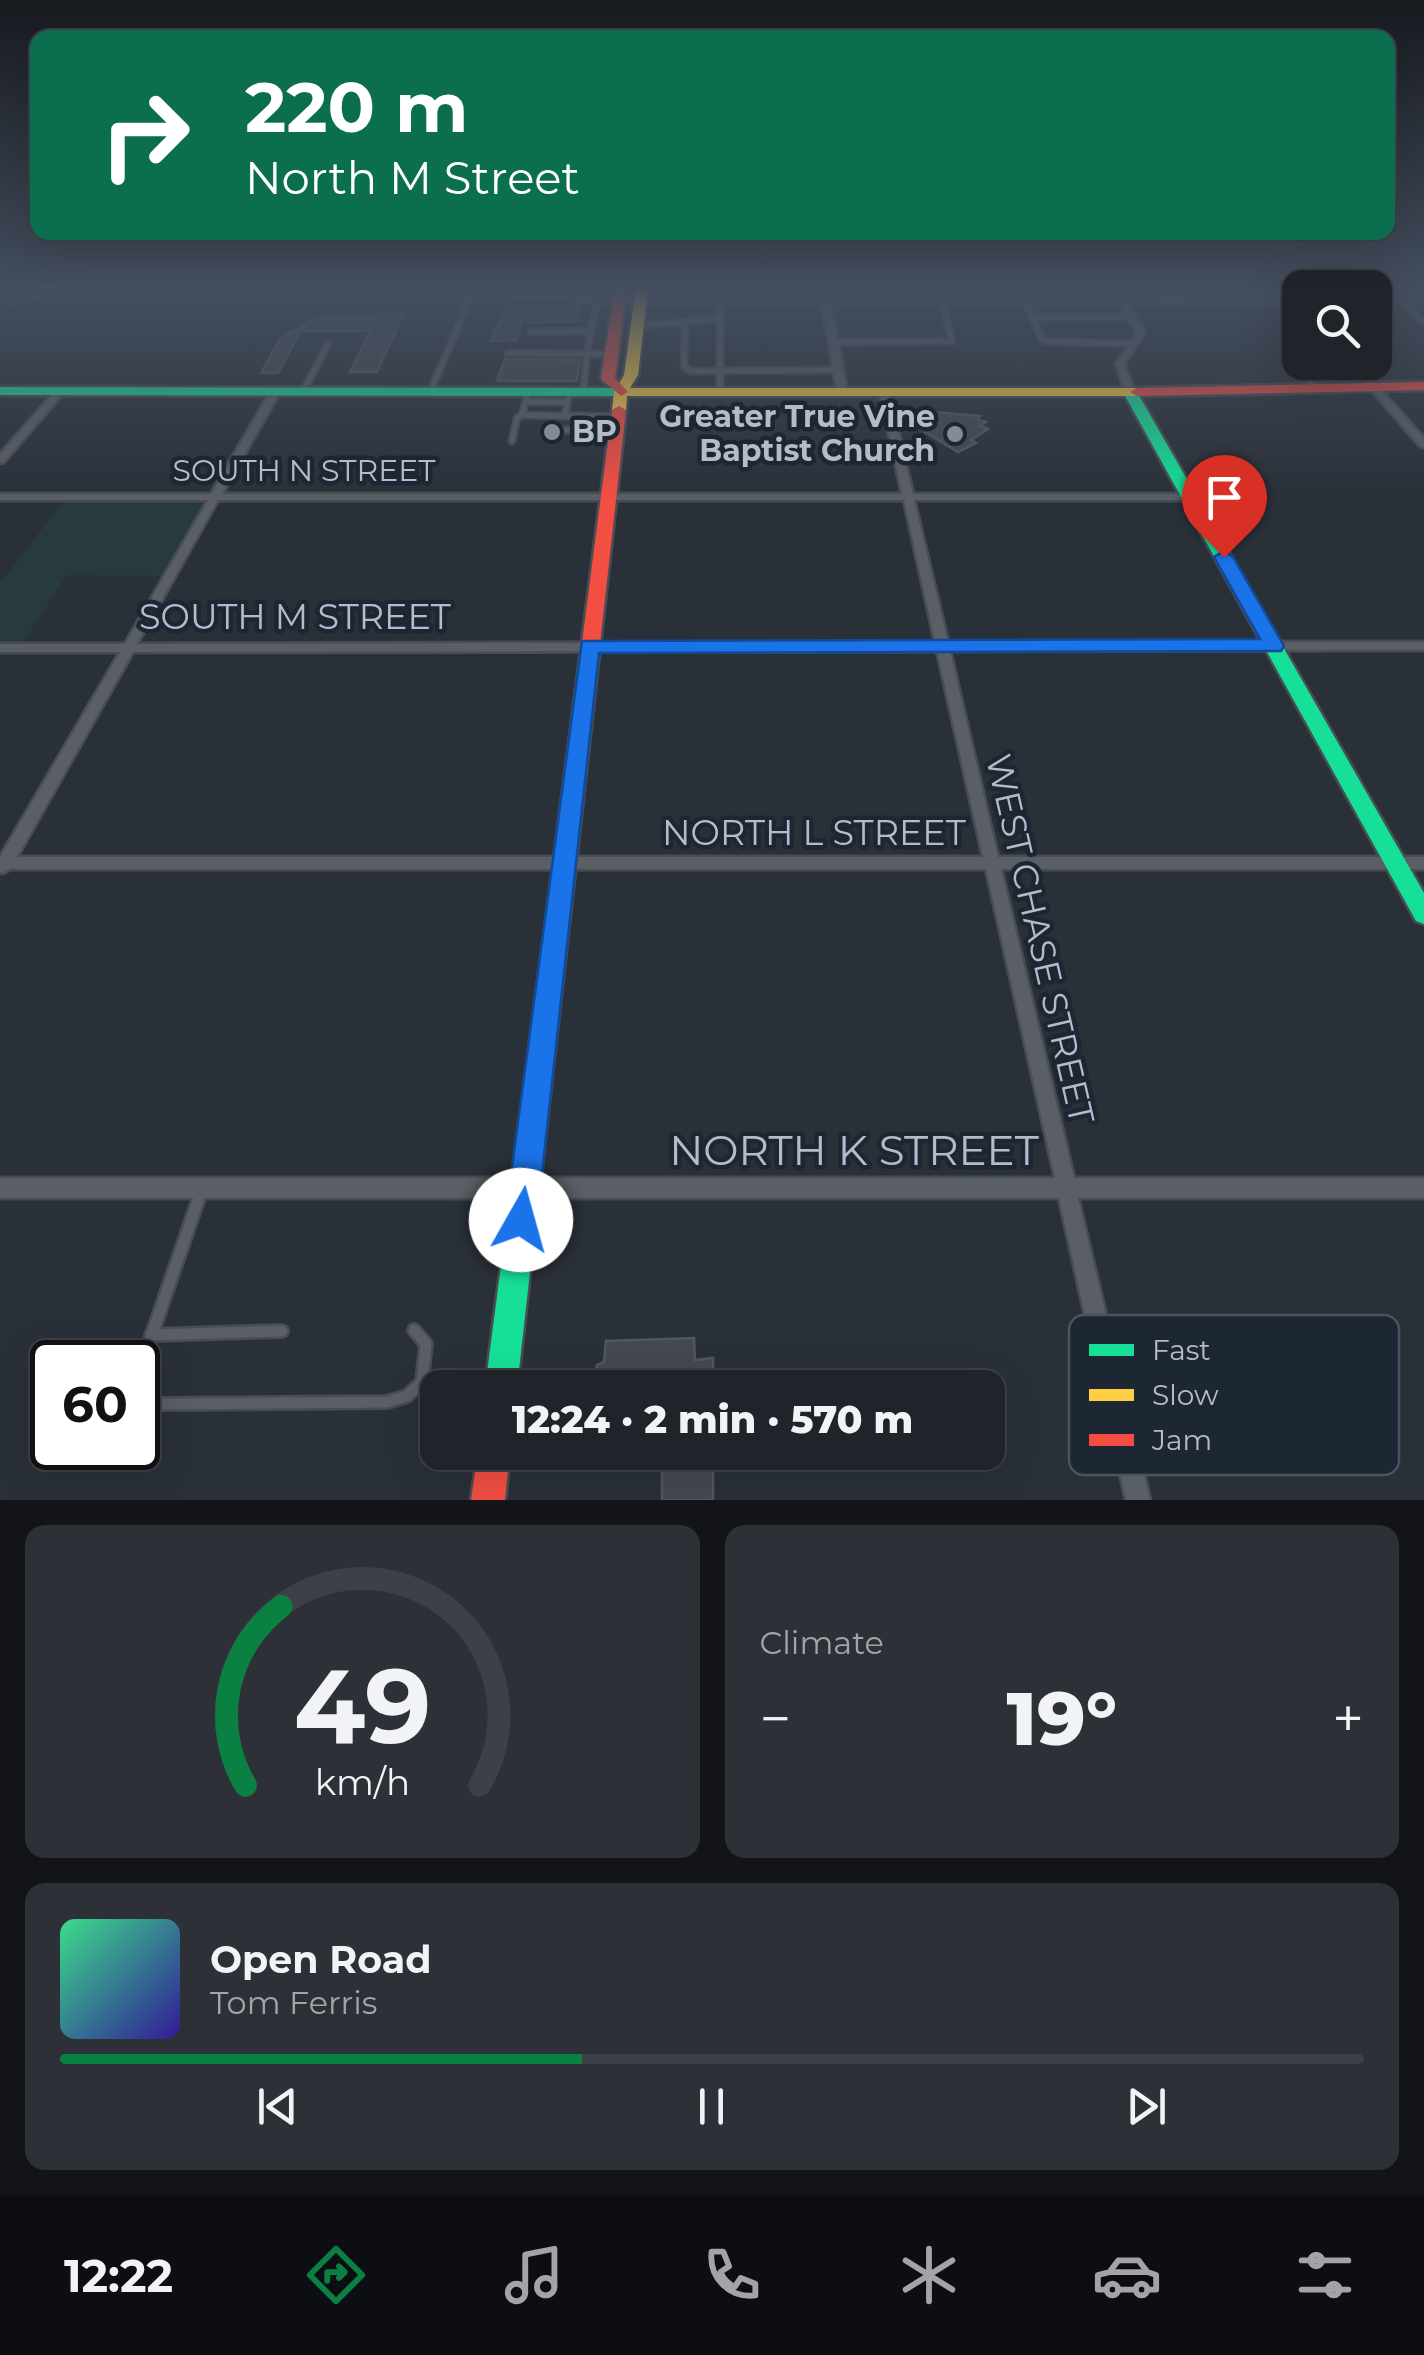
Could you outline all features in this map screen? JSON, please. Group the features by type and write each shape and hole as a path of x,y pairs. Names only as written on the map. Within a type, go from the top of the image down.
{"main road":[{"path":"611,358 608,379 620,392"},
{"path":"504,1370 620,392 631,374 633,358"},
{"path":"0,391 430,392 527,397 720,382 840,381 884,391 1130,392 1424,386"},
{"path":"1130,392 1424,914"},
{"path":"488,1500 492,1470"}],"street":[{"path":"836,358 840,381"},
{"path":"1124,358 1120,364 1130,392"},
{"path":"1366,380 1424,444"},
{"path":"0,460 60,391"},
{"name":"WEST CHASE STREET","path":"884,391 1095,1315"},
{"path":"2,866 275,392"},
{"name":"SOUTH N STREET","path":"0,497 1190,498"},
{"path":"590,646 1424,646"},
{"name":"SOUTH M STREET","path":"0,648 590,646"},
{"name":"NORTH L STREET","path":"2,866 1424,863"},
{"name":"NORTH K STREET","path":"0,1188 1424,1188"},
{"name":"WEST CHASE STREET","path":"1132,1475 1138,1500"}],"lane":[{"path":"303,392 321,358"},
{"path":"430,392 445,358"},
{"path":"568,420 587,358"},
{"path":"686,358 687,369 720,382 720,358"},
{"path":"1308,380 1314,387"},
{"path":"522,416 527,397"},
{"path":"512,441 517,418 522,416 568,420 582,430"},
{"path":"554,419 552,430 583,416 616,427"},
{"path":"583,416 581,437 616,427"},
{"path":"202,1187 139,1372 141,1397 162,1404 388,1402 407,1396 422,1382 426,1344 414,1330"},
{"path":"152,1335 282,1331"}],"green space":[{"path":"64,501 206,501 162,576 67,575 23,642 0,642 0,583"}],"building":[{"path":"269,358 286,358 278,373 261,373"},
{"path":"357,358 383,358 377,372 350,372"},
{"path":"505,358 580,360 577,381 497,381"},
{"name":"Greater True Vine Baptist Church","path":"932,412 980,416 978,420 986,422 980,426 988,429 971,440 976,443 958,452 920,429 925,427 917,423 922,420 918,416"},
{"path":"694,1338 695,1360 713,1358 713,1370 596,1370 604,1362 606,1341"},
{"path":"662,1470 713,1470 713,1500 662,1500"}],"traffic: fast":[{"path":"0,391 621,392"},
{"path":"1130,392 1424,914"},
{"path":"503,1370 566,852"}],"traffic: slow":[{"path":"619,410 633,358"},
{"path":"621,392 1137,392"}],"traffic: jam":[{"path":"611,358 608,379 621,392"},
{"path":"1137,392 1424,386"},
{"path":"566,852 619,410"},
{"path":"488,1500 492,1470"}],"place":[{"name":"BP","path":"552,432"},
{"name":"Greater True Vine Baptist Church","path":"955,434"}],"route":[{"path":"521,1220 590,646 1274,646 1224,557"}]}
